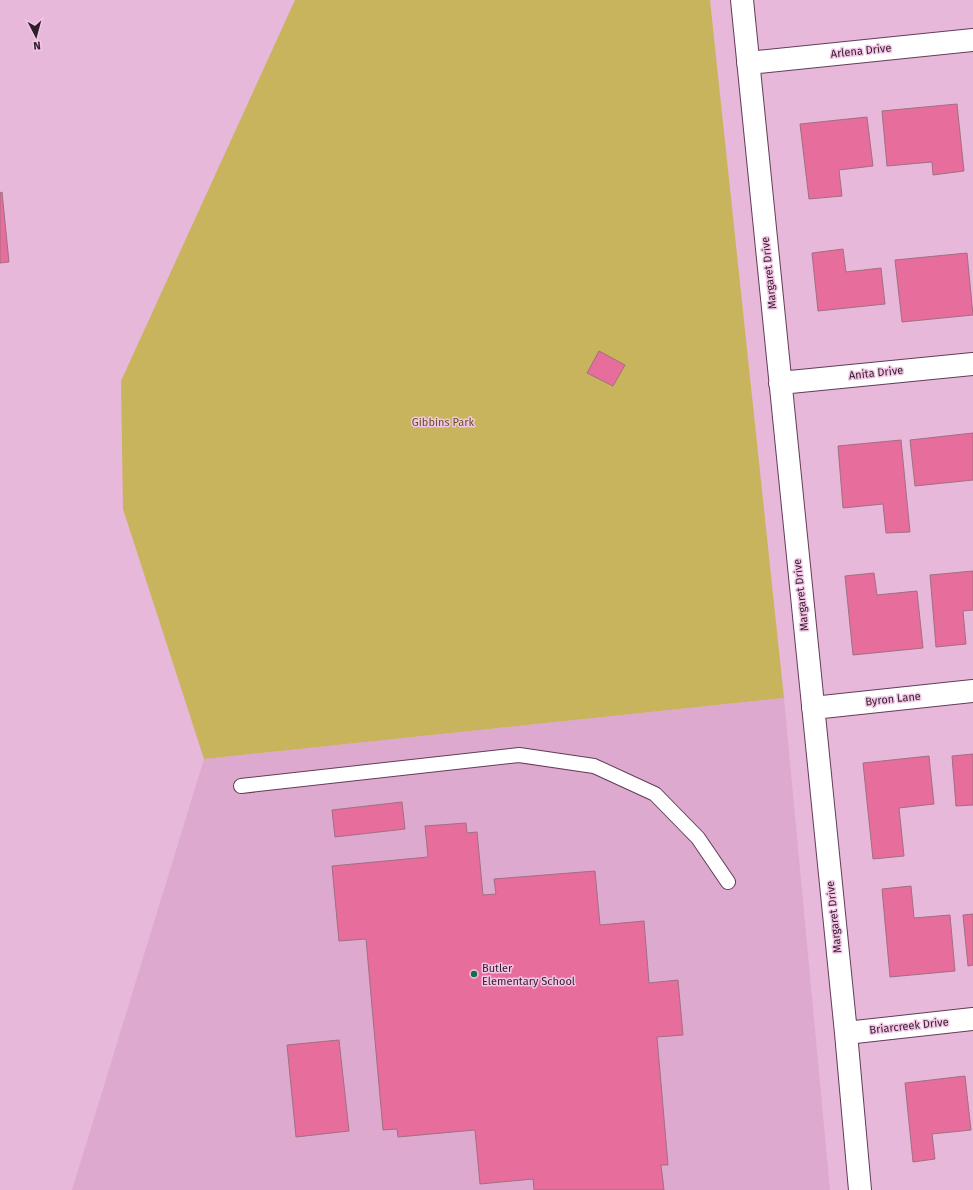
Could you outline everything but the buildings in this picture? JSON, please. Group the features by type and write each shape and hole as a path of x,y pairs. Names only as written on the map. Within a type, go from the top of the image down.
{"street":[{"name":"Margaret Drive","path":"742,0 846,1033 860,1190"},
{"name":"Arlena Drive","path":"748,63 973,40"},
{"name":"Anita Drive","path":"780,383 973,364"},
{"name":"Byron Lane","path":"813,708 973,691"},
{"name":"Briarcreek Drive","path":"846,1033 973,1020"}],"lane":[{"path":"241,786 519,755 594,766 655,794 698,838 728,882"}],"shaded area":[{"name":"Butler Elementary School","path":"784,698 830,1190 72,1190 204,759"}],"green space":[{"name":"Gibbins Park","path":"295,0 710,0 784,698 204,759 123,509 121,381"}],"place":[{"name":"Butler Elementary School","path":"474,974"}]}
